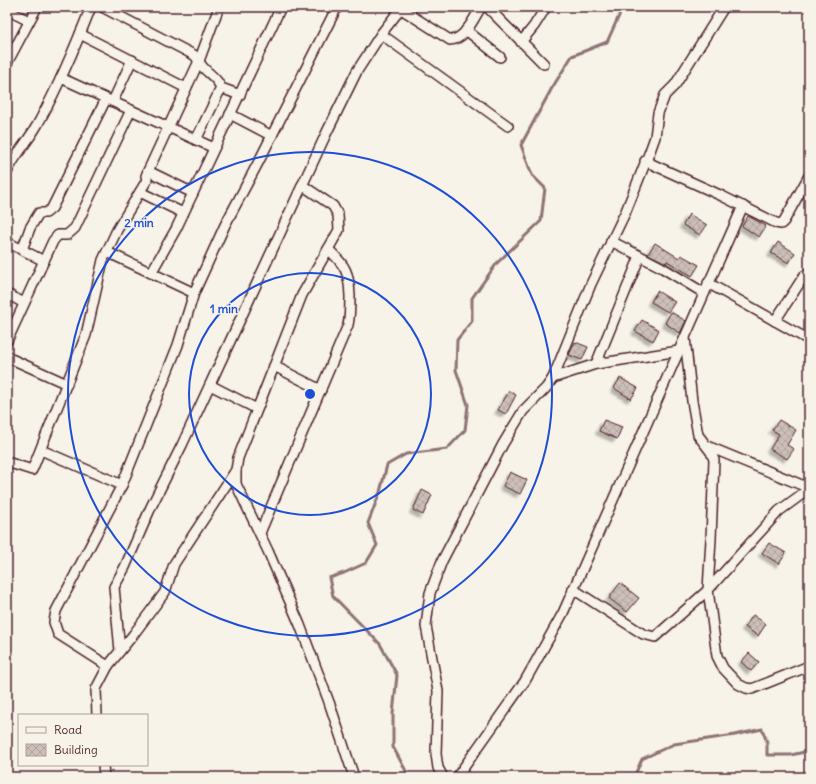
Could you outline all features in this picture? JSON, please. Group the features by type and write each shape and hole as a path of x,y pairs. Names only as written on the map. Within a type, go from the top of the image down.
{"street":[{"path":"7,63 37,7"},
{"path":"7,172 13,160 40,121 61,78 91,7"},
{"path":"102,7 194,55 199,61 200,65 219,82 221,88 196,140"},
{"path":"7,462 32,470 86,335 103,260 117,230 147,180 146,176 199,61 219,7"},
{"path":"151,272 176,229 281,7"},
{"path":"108,666 58,634 54,622 56,611 122,485 178,345 194,294 225,225 337,7"},
{"path":"120,651 114,587 125,567 151,507 210,385 302,185 357,71 380,34 400,7 450,40 457,39 466,30 481,7"},
{"path":"487,7 544,64"},
{"path":"521,42 534,26 546,7"},
{"path":"443,777 438,768 436,754 438,691 426,626 430,593 442,561 503,444 523,411 546,388 553,378 591,284 636,187 655,137 658,113 665,95 675,85 724,7"},
{"path":"7,10 30,21"},
{"path":"466,30 500,57"},
{"path":"80,34 186,88"},
{"path":"380,34 508,126"},
{"path":"22,250 30,228 39,213 46,213 52,208 109,100 132,60"},
{"path":"61,78 214,148"},
{"path":"221,88 240,95"},
{"path":"7,342 55,238 58,235 67,235 75,228 131,110"},
{"path":"230,114 272,136"},
{"path":"645,161 781,224 809,176"},
{"path":"148,172 193,193"},
{"path":"302,185 333,206 338,215 339,230 302,295 238,458 236,484 260,533 300,625 329,702 354,777"},
{"path":"140,192 183,213"},
{"path":"457,777 525,681 563,613 743,206"},
{"path":"611,241 704,292"},
{"path":"7,242 44,261"},
{"path":"260,533 348,325 350,314 349,280 339,259 328,249"},
{"path":"107,252 194,294"},
{"path":"596,364 640,256"},
{"path":"775,321 804,276 809,273"},
{"path":"708,283 809,340"},
{"path":"7,294 24,303"},
{"path":"685,337 692,401 698,435 711,452 714,460 708,590 717,656 723,668 738,684 752,689 809,666"},
{"path":"553,378 596,364 679,351"},
{"path":"7,357 66,384"},
{"path":"274,366 321,390"},
{"path":"210,385 257,409"},
{"path":"707,446 809,488"},
{"path":"41,450 122,485"},
{"path":"97,714 96,689 108,666 165,592 174,564 236,470"},
{"path":"573,589 642,634 655,637 708,590 779,511 809,488"},
{"path":"103,766 104,777"}],"building":[{"path":"689,214 707,225 700,235 683,225"},
{"path":"748,216 766,226 759,237 742,226"},
{"path":"778,242 795,253 789,263 771,253"},
{"path":"655,243 679,258 681,255 699,265 692,276 667,261 666,263 648,254"},
{"path":"657,291 675,302 668,312 651,302"},
{"path":"671,312 686,321 680,333 665,323"},
{"path":"642,320 659,330 653,341 635,331"},
{"path":"575,342 588,347 582,360 569,355"},
{"path":"620,378 638,388 631,399 614,388"},
{"path":"509,391 516,395 506,414 498,410"},
{"path":"604,420 622,427 617,439 599,431"},
{"path":"779,420 796,430 787,445 794,449 787,459 770,449 779,434 772,430"},
{"path":"510,472 527,480 520,494 503,486"},
{"path":"422,490 432,495 423,515 413,510"},
{"path":"769,543 786,553 779,564 762,553"},
{"path":"620,583 639,598 627,612 609,598"},
{"path":"753,615 766,624 758,636 745,627"},
{"path":"749,653 759,662 751,671 741,662"}],"waterway":[{"path":"407,777 406,771 393,747 393,714 397,675 380,644 333,596 329,578 366,563 377,545 368,523 380,492 387,465 406,454 447,449 465,430 468,405 456,370 457,340 472,321 472,298 497,263 541,221 545,188 532,175 521,145 552,88 572,56 607,42 623,7"},
{"path":"634,777 642,759 674,744 735,735 762,729 767,742 767,755 791,755 809,751"}]}
